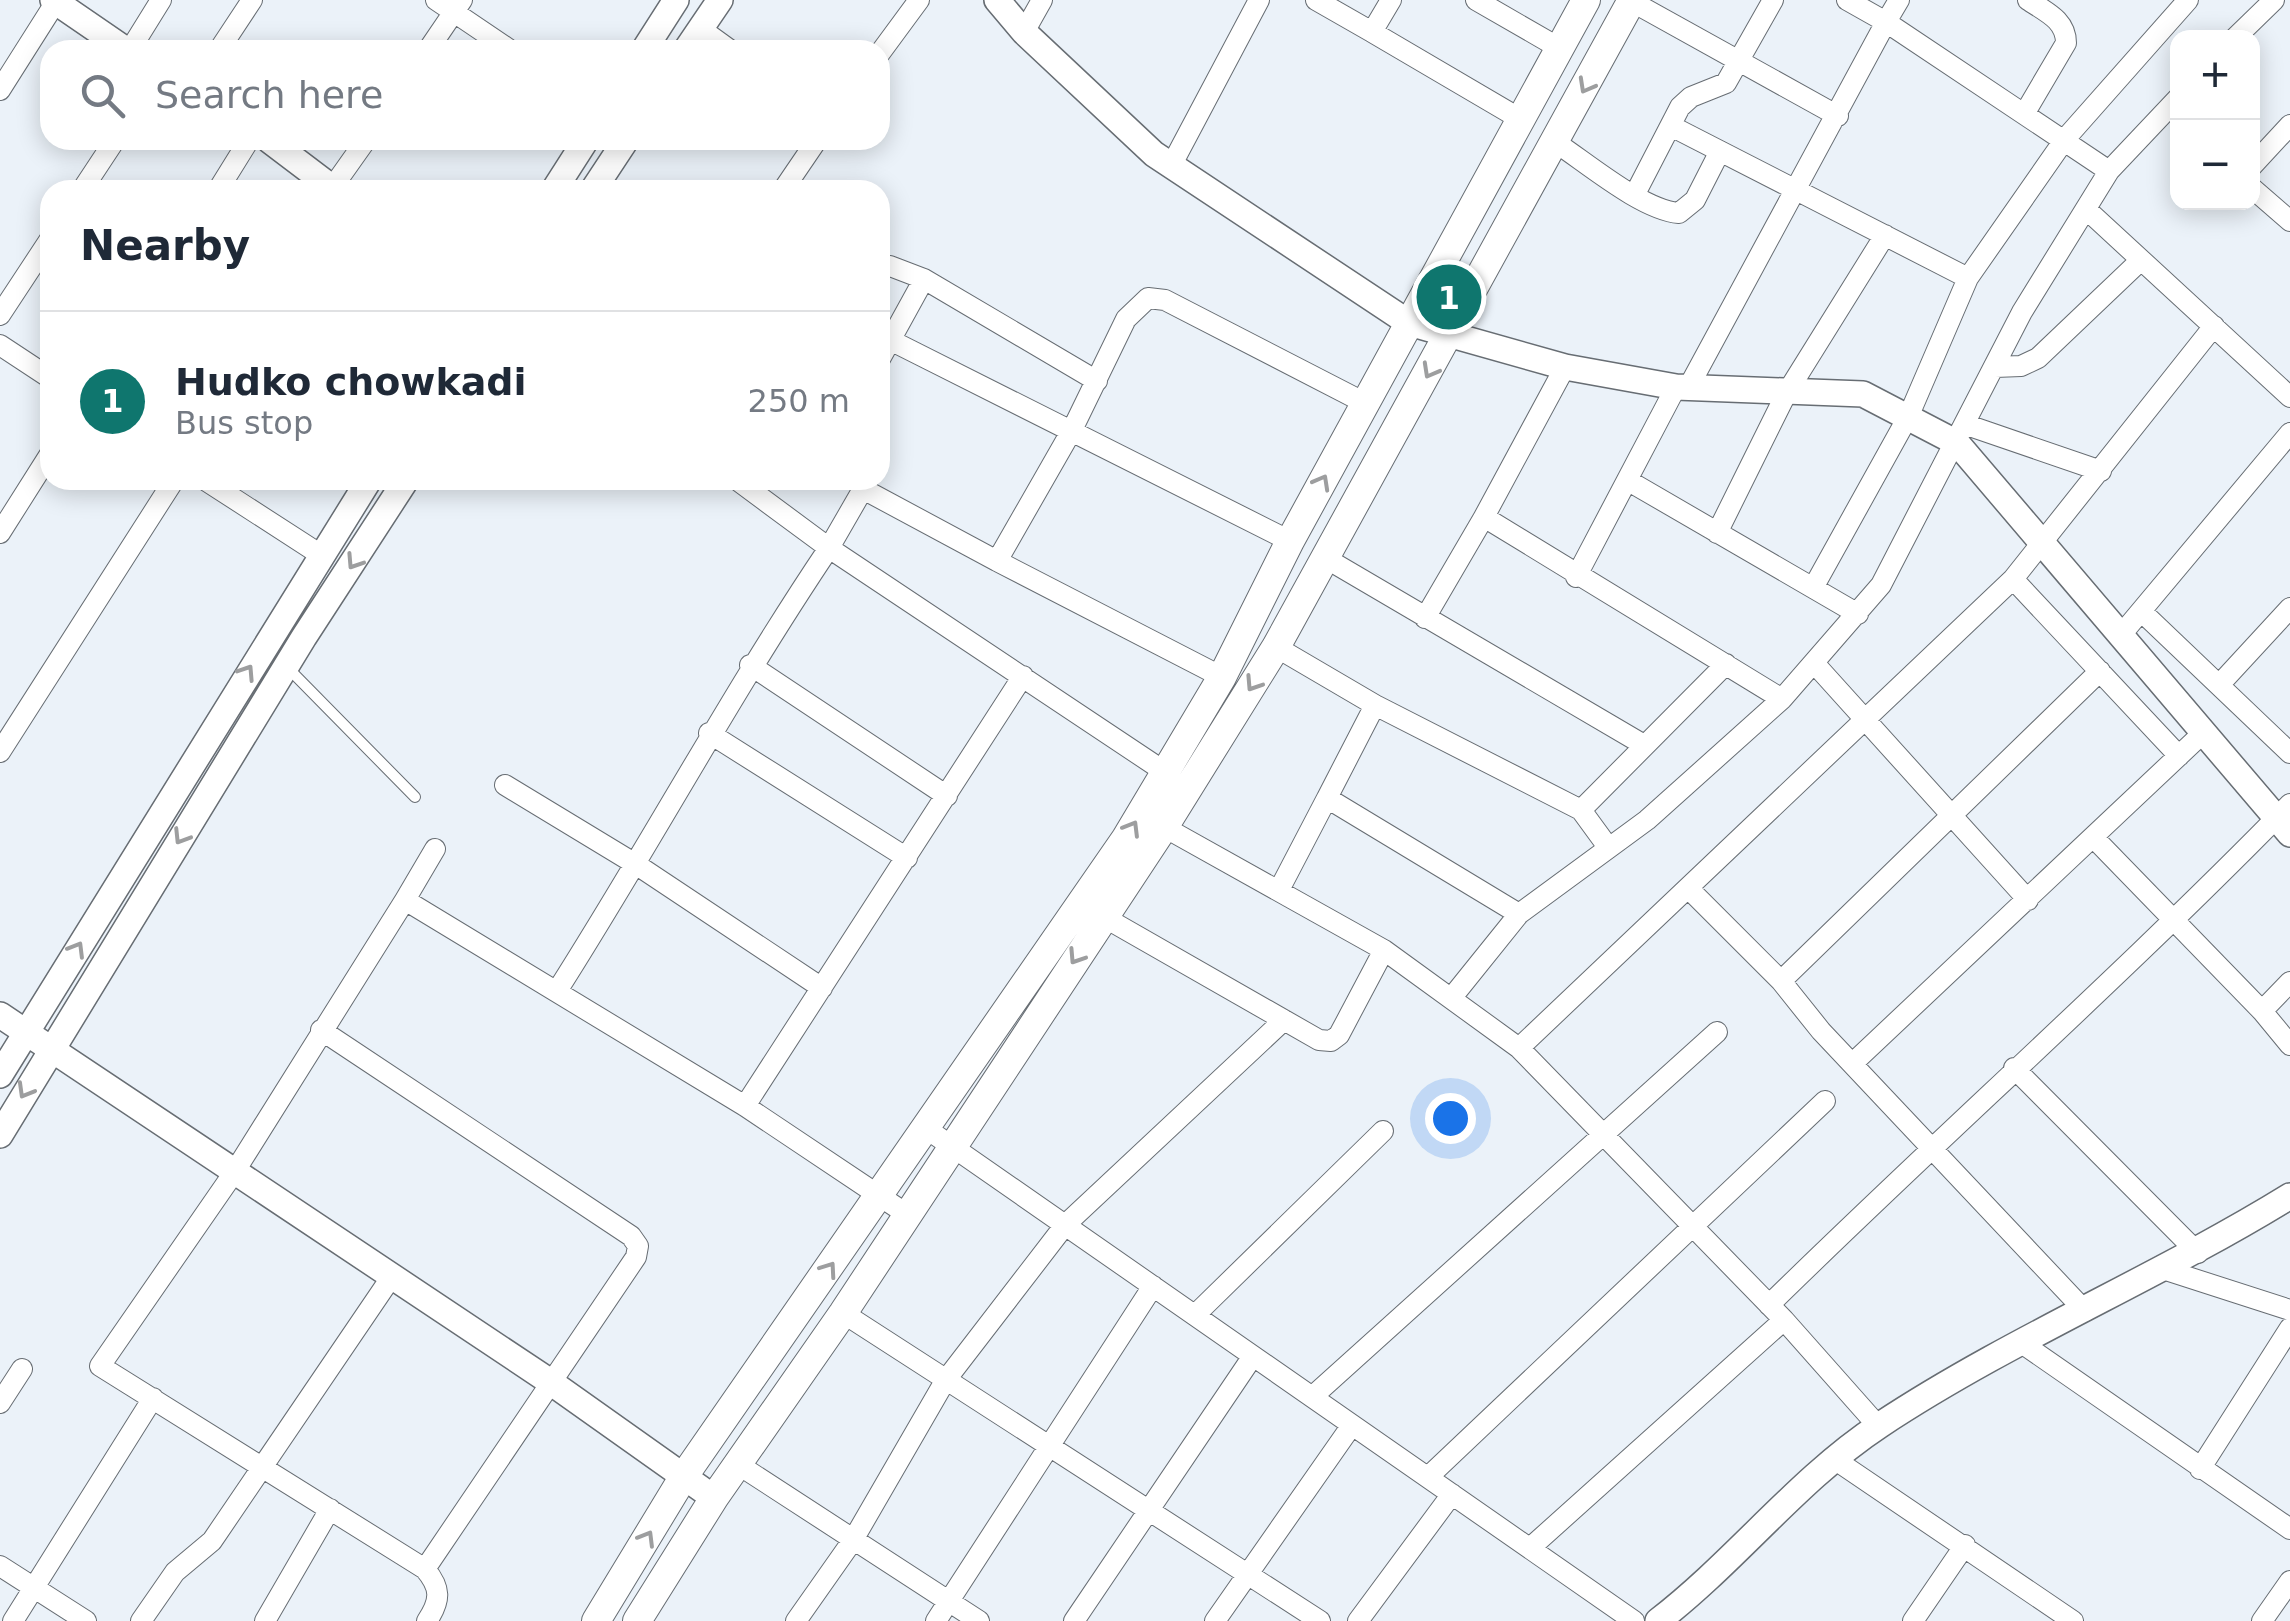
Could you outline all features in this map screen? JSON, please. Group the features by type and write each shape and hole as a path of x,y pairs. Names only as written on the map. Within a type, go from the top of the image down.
{"main road":[{"path":"596,1621 684,1476 1126,838 1222,678 1290,541 1586,0"},
{"path":"637,1621 714,1498 843,1313 1164,827 1276,647 1631,0"}],"street":[{"path":"135,40 161,0"},
{"path":"226,40 252,0"},
{"path":"650,40 676,0"},
{"path":"694,39 720,0"},
{"path":"890,40 919,0"},
{"path":"997,0 1024,32 1171,166 1409,324 1565,367 1682,388 1863,394 1909,416 1962,434 2101,471"},
{"path":"1024,32 1042,0"},
{"path":"1171,166 1259,0"},
{"path":"1316,0 1522,120"},
{"path":"1372,32 1391,0"},
{"path":"1631,0 1838,116"},
{"path":"1635,194 1691,97 1726,83 1742,62 1772,0"},
{"path":"1846,0 2026,111 2109,170"},
{"path":"1576,576 1627,480 1798,189 1899,0"},
{"path":"2026,111 2066,43 2066,31 2058,20 2028,0"},
{"path":"2243,30 2274,0"},
{"path":"0,90 56,1 113,40"},
{"path":"1813,588 1909,416 1968,278 2065,139 2185,1"},
{"path":"1487,3 1561,49"},
{"path":"433,40 451,4 497,40"},
{"path":"1452,996 1519,914 1647,820 1782,699 1858,614 1881,584 2022,312 2109,170 2170,120"},
{"path":"2260,157 2290,124"},
{"path":"1671,126 1968,278"},
{"path":"1555,142 1667,212 1688,210 1720,151"},
{"path":"89,180 108,150"},
{"path":"224,180 244,150"},
{"path":"282,150 322,180"},
{"path":"340,180 359,150"},
{"path":"560,180 580,150"},
{"path":"600,180 619,150"},
{"path":"790,180 810,150"},
{"path":"2260,195 2290,221"},
{"path":"2086,209 2290,397"},
{"path":"1718,532 1786,394 1885,235"},
{"path":"0,315 40,254"},
{"path":"1995,367 2021,366 2038,358 2142,260"},
{"path":"890,266 924,280 1097,381"},
{"path":"890,341 924,280"},
{"path":"997,561 1072,430 1126,320 1148,298 1164,300 1366,403"},
{"path":"1519,1048 1866,723 2012,579 2214,326"},
{"path":"0,345 40,371"},
{"path":"890,352 1072,430 1290,541"},
{"path":"1425,618 1565,367"},
{"path":"1530,1548 1776,1313 1932,1146 2285,819 2203,733 2042,546 1962,434"},
{"path":"2120,636 2290,434"},
{"path":"0,533 40,470"},
{"path":"1627,480 1858,614"},
{"path":"0,752 168,490"},
{"path":"220,490 321,555"},
{"path":"0,1075 363,490"},
{"path":"0,1134 286,666 400,490"},
{"path":"750,490 829,548 1166,772"},
{"path":"558,991 637,865 750,665 829,548 852,490"},
{"path":"865,490 1222,678"},
{"path":"1484,518 1782,699"},
{"path":"1327,559 1644,746"},
{"path":"2012,579 2179,756"},
{"path":"2219,685 2290,608"},
{"path":"2141,611 2290,753"},
{"path":"1276,647 1376,705 1581,810 1608,847"},
{"path":"1814,663 2028,900"},
{"path":"1581,810 1726,664"},
{"path":"750,665 947,796"},
{"path":"1781,981 2100,671"},
{"path":"745,1106 1023,676"},
{"path":"1279,890 1376,705"},
{"path":"709,733 907,858"},
{"path":"1854,1062 2203,733"},
{"path":"505,784 637,865 822,988"},
{"path":"1326,798 1519,914"},
{"path":"1164,827 1384,950 1519,1048 1776,1313 1878,1426"},
{"path":"2093,836 2290,1044"},
{"path":"427,1621 439,1596 437,1584 425,1568 100,1366 235,1171 434,849"},
{"path":"1688,888 1781,981 1820,1031 1854,1062 2085,1311"},
{"path":"404,900 745,1106 908,1215"},
{"path":"1102,916 1318,1040 1331,1041 1339,1035 1384,950"},
{"path":"2262,1011 2290,982"},
{"path":"0,1015 550,1381 714,1498"},
{"path":"796,1621 853,1540 945,1381 1065,1225 1284,1020"},
{"path":"321,1030 631,1236 638,1246 636,1257 425,1568"},
{"path":"1312,1397 1717,1032"},
{"path":"2014,1068 2198,1253"},
{"path":"1428,1477 1825,1101"},
{"path":"924,1127 1634,1621"},
{"path":"1195,1316 1383,1131"},
{"path":"1670,1618 1878,1426 2023,1344 2198,1253 2290,1196"},
{"path":"2166,1270 2290,1310"},
{"path":"140,1621 175,1572 212,1541 390,1278"},
{"path":"936,1621 1153,1286"},
{"path":"843,1313 1320,1621"},
{"path":"2200,1469 2290,1328"},
{"path":"2023,1344 2290,1529"},
{"path":"1074,1621 1253,1356"},
{"path":"0,1403 22,1369"},
{"path":"13,1621 153,1398"},
{"path":"1216,1621 1352,1425"},
{"path":"1836,1461 2073,1621"},
{"path":"738,1465 979,1621"},
{"path":"1358,1621 1452,1494"},
{"path":"265,1621 330,1509"},
{"path":"1912,1621 1965,1545"},
{"path":"0,1566 86,1621"},
{"path":"2262,1621 2290,1581"}],"lane":[{"path":"286,666 414,798"}],"place":[{"name":"Hudko chowkadi","path":"1449,297"}]}
